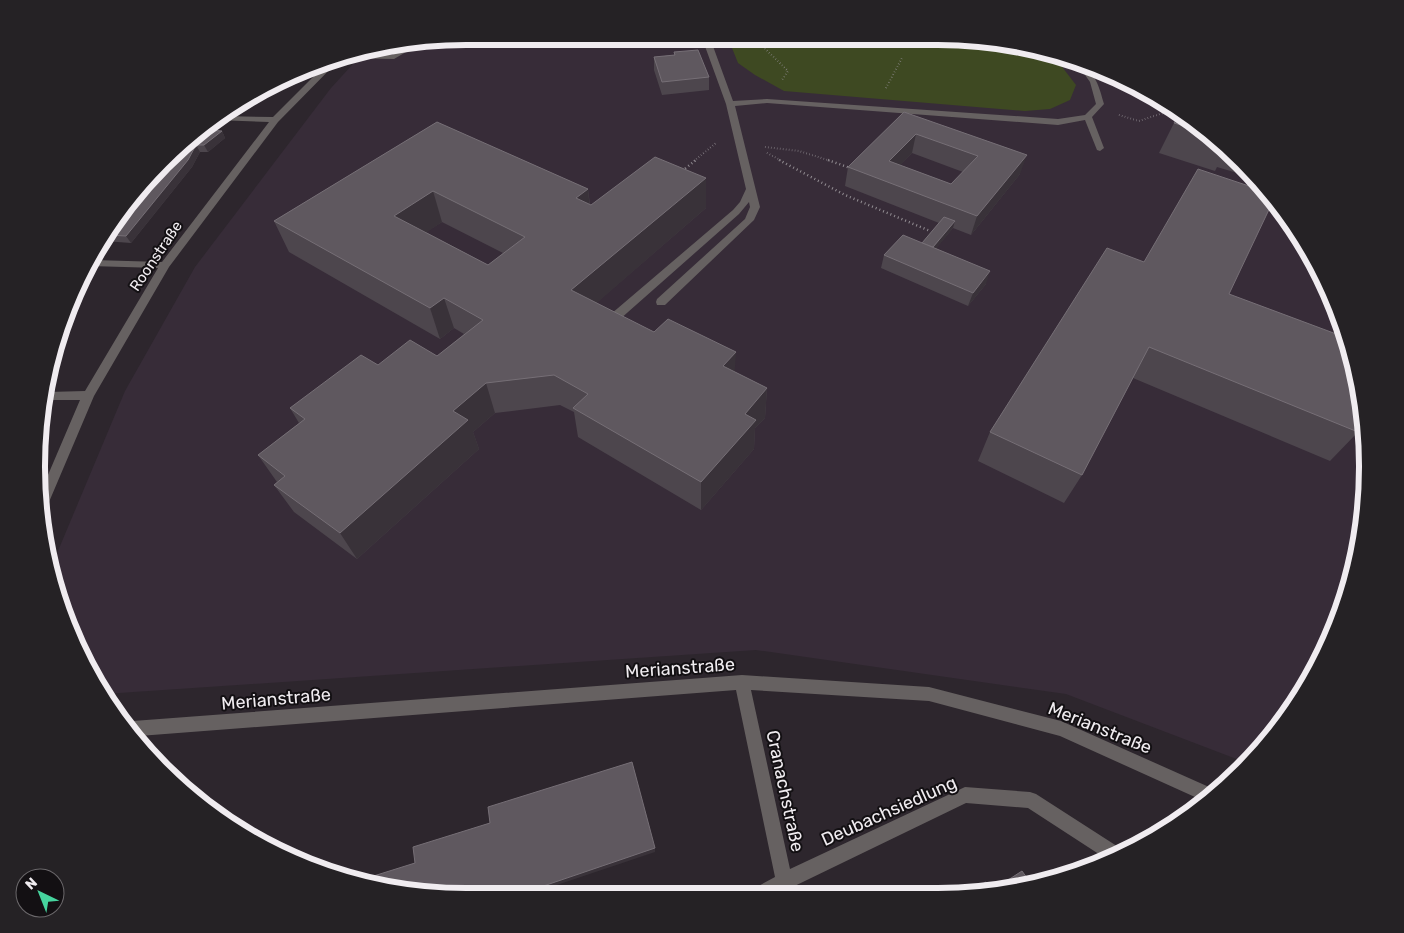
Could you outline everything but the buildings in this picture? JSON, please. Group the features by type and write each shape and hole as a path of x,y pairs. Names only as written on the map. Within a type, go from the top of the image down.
{"street":[{"path":"661,302 749,220 755,207 730,104 709,45"},
{"path":"366,57 394,57 406,50"},
{"name":"Roonstraße","path":"46,495 88,395 165,265 275,120 326,69"},
{"path":"730,104 767,101 1058,122 1088,117 1100,104 1094,82 1086,72"},
{"path":"1088,117 1100,148"},
{"path":"229,118 275,120"},
{"path":"615,317 736,212 744,203 750,190"},
{"path":"97,263 165,265"},
{"path":"51,396 88,395"},
{"name":"Merianstraße","path":"138,730 742,682 929,694 1061,729 1204,792"},
{"name":"Cranachstraße","path":"742,682 784,881"},
{"name":"Deubachsiedlung","path":"784,881 965,795 1030,800 1110,851"},
{"path":"772,888 784,881"}],"path":[{"path":"761,45 788,71 767,101"},
{"path":"876,108 902,58"},
{"path":"1096,108 1138,121 1166,112"},
{"path":"675,177 720,140 738,142 756,147 845,195 930,232"},
{"path":"756,147 789,148 808,152 851,168"}],"shaded area":[{"path":"938,45 993,49 1047,59 1099,77 1148,101 1194,132 1236,168 1272,210 1288,232 1316,280 1337,331 1345,357 1351,384 1358,439 1358,494 1355,522 1345,576 1337,602 1316,653 1303,677 1272,723 1240,760 1066,694 756,650 111,694 88,653 77,628 67,602 55,558 125,391 195,267 331,88 358,59 384,53 439,46"}],"green space":[{"path":"731,45 965,46 1020,53 1059,63 1076,85 1070,100 1050,109 1025,111 784,91 738,63"}]}
